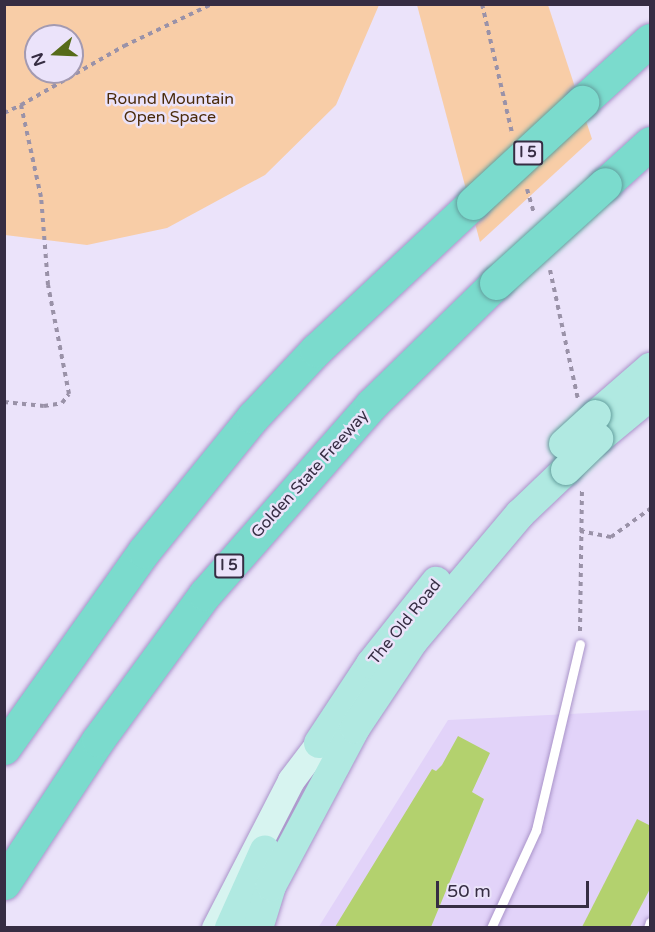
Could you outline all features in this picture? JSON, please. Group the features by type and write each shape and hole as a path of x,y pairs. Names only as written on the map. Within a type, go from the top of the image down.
{"highway":[{"name":"I 5","path":"4,748 144,551 253,417 325,342 651,40"},
{"name":"Golden State Freeway","path":"4,883 98,740 205,594 371,405 496,283 651,143"}],"main road":[{"name":"The Old Road","path":"230,927 265,850 319,743 408,615 485,524 597,427 651,368"},
{"name":"The Old Road","path":"597,427 651,396"},
{"name":"The Old Road","path":"258,927 271,886 350,738 413,641 565,457"},
{"path":"215,927 291,780 319,743"}],"lane":[{"path":"490,927 536,830 580,644"},
{"path":"648,927 651,922"}],"path":[{"path":"4,113 114,52 212,4"},
{"path":"4,402 44,406 62,403 69,394 48,285 41,197 21,105"},
{"path":"580,531 611,537 651,509"}],"shaded area":[{"path":"650,710 650,927 318,928 448,720"}],"green space":[{"name":"Round Mountain Open Space","path":"5,4 379,4 336,105 265,175 167,228 87,245 5,235"},
{"path":"417,5 548,5 592,139 480,242"}],"building":[{"path":"458,736 490,753 472,792 484,799 431,927 335,927 432,769 436,771 442,765"},
{"path":"637,819 651,826 651,887 630,927 582,927"}]}
